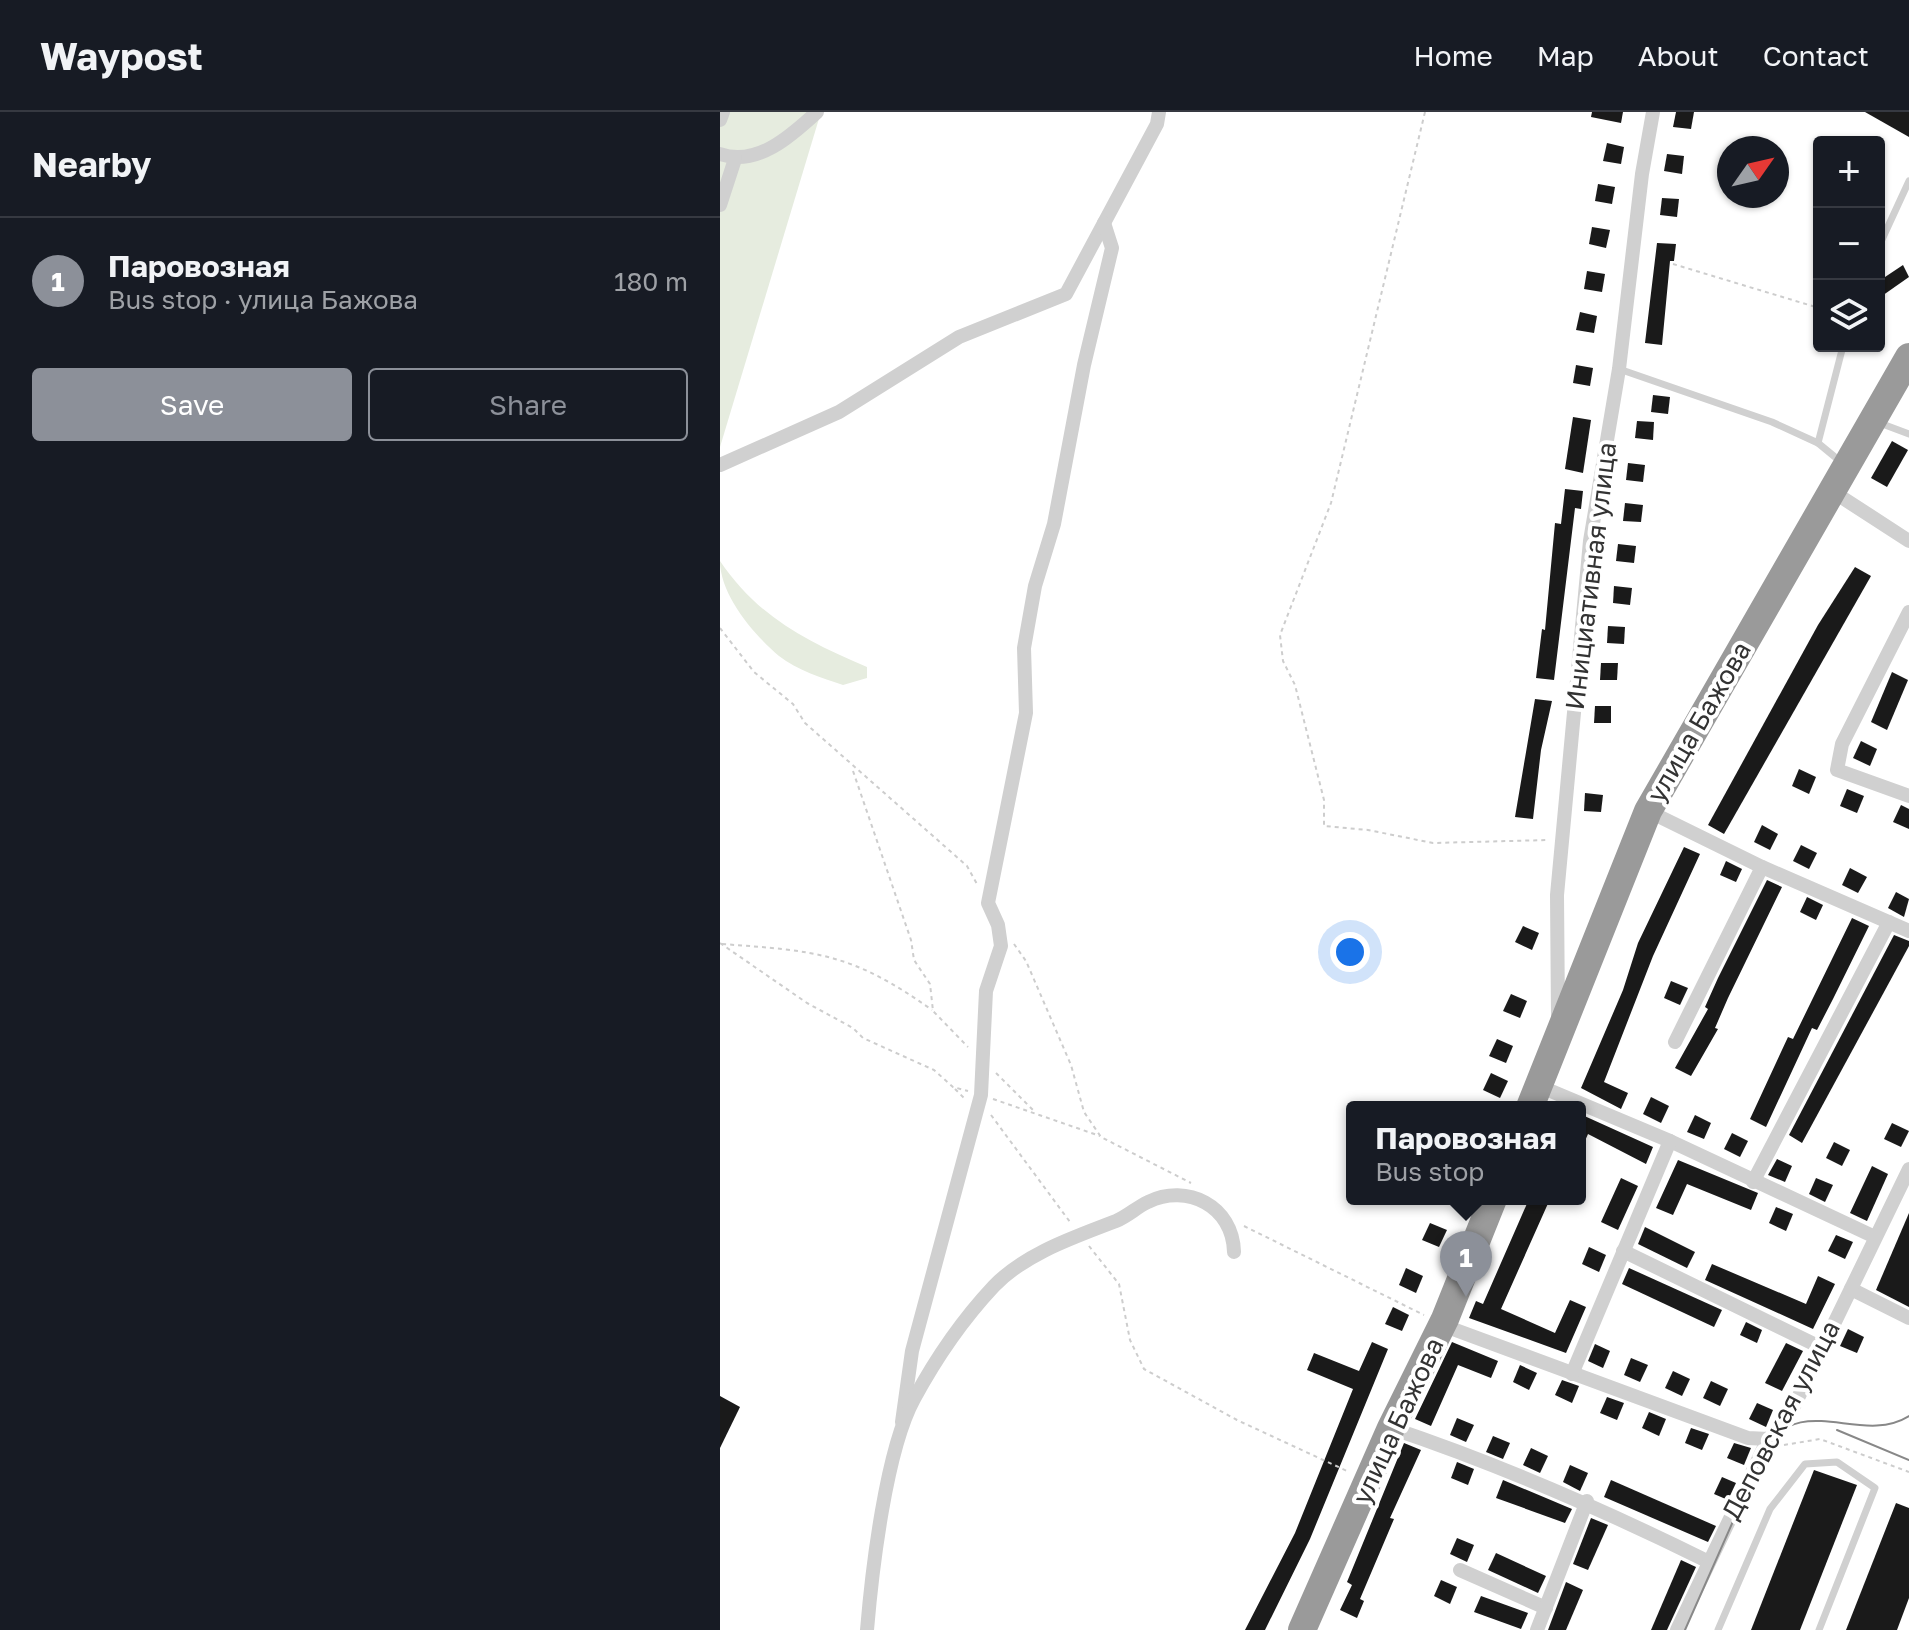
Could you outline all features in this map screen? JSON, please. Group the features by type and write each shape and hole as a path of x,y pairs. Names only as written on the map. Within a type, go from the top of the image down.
{"highway":[{"name":"улица Бажова","path":"1535,1097 1648,811 1909,357"},
{"name":"улица Бажова","path":"1319,1598 1391,1428 1443,1322 1491,1205"},
{"path":"1302,1630 1319,1598"},
{"path":"1310,1630 1319,1598"}],"street":[{"path":"720,120 723,112"},
{"path":"720,154 735,159 768,150 817,112"},
{"path":"720,465 839,412 959,337 1066,294 1157,124 1159,112"},
{"name":"Инициативная улица","path":"1558,1042 1557,895 1590,541 1619,369 1642,174 1653,112"},
{"path":"720,205 735,159"},
{"path":"867,1630 883,1513 902,1422 912,1351 981,1095 986,991 1001,946 998,925 988,903 1026,713 1024,648 1035,586 1054,524 1084,365 1112,248 1104,223"},
{"path":"1832,491 1909,541"},
{"path":"1909,612 1842,744 1837,770 1909,796"},
{"path":"1648,811 1762,867 1909,931"},
{"path":"1675,1042 1762,867"},
{"path":"1753,1182 1889,922"},
{"path":"1586,1114 1670,1141 1875,1237"},
{"path":"1572,1374 1670,1141"},
{"name":"Деповская улица","path":"1677,1630 1707,1561 1768,1439 1786,1422 1909,1169"},
{"path":"902,1422 966,1321 996,1284 1026,1262 1078,1234 1120,1220 1149,1201 1181,1194 1201,1198 1226,1220 1234,1252"},
{"path":"1623,1251 1820,1347"},
{"path":"1851,1289 1909,1318"},
{"path":"1443,1322 1572,1374 1748,1438 1768,1439"},
{"path":"1391,1428 1486,1459 1587,1501 1707,1561"},
{"path":"1537,1630 1587,1501"},
{"path":"1460,1570 1546,1608"}],"lane":[{"path":"1885,233 1909,181"},
{"path":"1818,443 1841,352"},
{"path":"1619,369 1772,422 1818,443 1846,467"},
{"path":"1872,420 1909,434"},
{"path":"1718,1630 1770,1509 1805,1464 1837,1462 1875,1488 1819,1630"}],"path":[{"path":"1425,112 1331,503 1280,635 1283,661 1295,685 1324,800 1324,826 1368,830 1433,843 1563,839"},
{"path":"1673,264 1813,306"},
{"path":"720,628 754,672 793,704 805,723 851,767 967,866 988,903"},
{"path":"851,767 906,926 914,960 930,984 933,1011"},
{"path":"1011,938 1026,961 1071,1065 1084,1112 1101,1137"},
{"path":"721,944 798,949 865,967 933,1011 1035,1112"},
{"path":"721,944 863,1038 934,1070 953,1087 1035,1112 1101,1137 1192,1183"},
{"path":"981,1095 998,1129 1017,1147 1078,1234 1119,1284 1130,1340 1144,1369 1237,1420 1370,1482"},
{"path":"1233,1220 1418,1314 1443,1322"},
{"path":"1768,1439 1788,1447 1820,1439 1909,1472"}],"shaded area":[{"path":"720,112 821,112 720,447"},
{"path":"720,561 750,598 767,612 804,637 867,667 867,678 843,685 779,656 740,613 726,587"}],"building":[{"path":"1592,112 1623,112 1621,123 1591,117"},
{"path":"1676,112 1694,112 1691,129 1673,127"},
{"path":"1865,112 1909,112 1909,137"},
{"path":"1607,143 1624,147 1621,164 1603,161"},
{"path":"1667,154 1684,156 1682,174 1664,171"},
{"path":"1598,184 1615,187 1612,204 1595,201"},
{"path":"1662,198 1679,199 1677,217 1660,215"},
{"path":"1592,227 1610,230 1606,248 1589,244"},
{"path":"1657,243 1676,244 1674,261 1670,261 1662,345 1645,343"},
{"path":"1903,265 1909,277 1885,294 1885,277"},
{"path":"1587,271 1605,274 1602,292 1584,289"},
{"path":"1580,312 1597,316 1594,333 1576,330"},
{"path":"1576,365 1593,368 1590,386 1573,383"},
{"path":"1653,395 1670,397 1668,414 1651,412"},
{"path":"1573,417 1591,420 1583,473 1565,469"},
{"path":"1637,421 1654,422 1653,440 1635,438"},
{"path":"1892,441 1908,450 1887,487 1871,478"},
{"path":"1628,463 1645,465 1643,482 1626,480"},
{"path":"1565,489 1583,491 1581,509 1575,508 1554,680 1536,678 1542,629 1545,630 1555,523 1561,524"},
{"path":"1625,503 1643,505 1641,522 1623,521"},
{"path":"1618,544 1636,546 1634,563 1616,561"},
{"path":"1855,567 1871,576 1724,834 1708,825 1818,625"},
{"path":"1614,586 1632,588 1630,605 1613,603"},
{"path":"1608,626 1625,627 1624,644 1607,643"},
{"path":"1601,663 1618,663 1617,680 1600,680"},
{"path":"1892,672 1908,680 1887,730 1871,722"},
{"path":"1535,699 1552,701 1541,750 1533,819 1515,817"},
{"path":"1595,706 1611,706 1611,723 1594,723"},
{"path":"1861,741 1877,749 1870,766 1853,758"},
{"path":"1799,769 1816,777 1809,794 1792,786"},
{"path":"1847,789 1864,796 1857,813 1840,806"},
{"path":"1585,793 1603,795 1601,812 1584,811"},
{"path":"1901,805 1909,809 1909,829 1893,822"},
{"path":"1762,825 1778,834 1770,850 1754,842"},
{"path":"1801,845 1817,853 1809,869 1793,861"},
{"path":"1684,847 1700,854 1653,956 1604,1082 1628,1093 1621,1109 1581,1088 1623,990 1638,943"},
{"path":"1726,861 1742,869 1736,882 1720,875"},
{"path":"1850,868 1867,877 1858,893 1842,885"},
{"path":"1767,880 1782,887 1728,998 1715,1028 1718,1029 1691,1076 1675,1068 1708,1009 1705,1007 1718,978"},
{"path":"1896,892 1909,899 1904,917 1888,908"},
{"path":"1807,897 1823,905 1816,920 1800,912"},
{"path":"1852,918 1869,926 1817,1030 1812,1028 1766,1127 1750,1119 1788,1037 1793,1039"},
{"path":"1523,926 1539,933 1532,950 1515,942"},
{"path":"1894,935 1909,941 1909,946 1802,1143 1789,1135"},
{"path":"1671,981 1688,988 1680,1005 1664,998"},
{"path":"1511,994 1527,1001 1520,1018 1503,1011"},
{"path":"1497,1039 1513,1046 1506,1063 1489,1056"},
{"path":"1491,1073 1508,1081 1500,1098 1483,1090"},
{"path":"1651,1097 1669,1106 1661,1123 1643,1114"},
{"path":"1695,1115 1711,1123 1704,1139 1687,1132"},
{"path":"1586,1117 1653,1147 1646,1164 1588,1134 1586,1138"},
{"path":"1892,1123 1909,1131 1901,1147 1884,1139"},
{"path":"1732,1133 1748,1141 1740,1157 1724,1149"},
{"path":"1834,1142 1850,1150 1842,1166 1826,1158"},
{"path":"1777,1159 1792,1166 1785,1182 1768,1175"},
{"path":"1678,1160 1758,1193 1751,1210 1687,1184 1673,1215 1656,1208"},
{"path":"1872,1166 1888,1174 1867,1221 1850,1213"},
{"path":"1621,1178 1638,1186 1618,1230 1601,1222"},
{"path":"1816,1178 1833,1185 1825,1202 1809,1194"},
{"path":"1526,1205 1547,1205 1501,1309 1555,1333 1570,1300 1586,1307 1566,1353 1469,1318 1476,1301 1483,1304"},
{"path":"1776,1207 1793,1214 1786,1231 1769,1223"},
{"path":"1909,1213 1909,1307 1876,1290"},
{"path":"1430,1223 1447,1230 1439,1247 1422,1240"},
{"path":"1645,1227 1695,1252 1687,1268 1638,1244"},
{"path":"1836,1235 1853,1242 1845,1259 1828,1251"},
{"path":"1589,1247 1606,1255 1599,1272 1582,1264"},
{"path":"1712,1264 1806,1304 1818,1276 1835,1284 1813,1329 1705,1280"},
{"path":"1406,1268 1423,1276 1416,1293 1399,1285"},
{"path":"1629,1268 1722,1310 1714,1327 1622,1284"},
{"path":"1393,1307 1409,1315 1402,1331 1385,1324"},
{"path":"1746,1322 1762,1330 1757,1343 1740,1335"},
{"path":"1848,1329 1864,1337 1857,1353 1840,1346"},
{"path":"1372,1342 1388,1349 1310,1539 1265,1630 1245,1630 1295,1533 1353,1389 1307,1370 1314,1353 1359,1371"},
{"path":"1452,1342 1498,1361 1491,1378 1458,1365 1431,1426 1415,1419"},
{"path":"1786,1343 1803,1351 1782,1391 1765,1383"},
{"path":"1595,1344 1610,1351 1603,1368 1588,1361"},
{"path":"1631,1358 1648,1365 1640,1382 1624,1375"},
{"path":"1520,1365 1537,1373 1529,1390 1513,1382"},
{"path":"1673,1371 1690,1379 1682,1396 1665,1388"},
{"path":"1562,1380 1579,1386 1572,1403 1555,1395"},
{"path":"1711,1381 1728,1389 1720,1406 1703,1398"},
{"path":"720,1396 740,1407 720,1448"},
{"path":"1607,1397 1624,1403 1617,1420 1600,1413"},
{"path":"1757,1403 1773,1410 1766,1427 1749,1419"},
{"path":"1649,1412 1666,1419 1659,1436 1642,1428"},
{"path":"1457,1418 1474,1425 1466,1442 1450,1435"},
{"path":"1691,1428 1709,1434 1702,1450 1685,1443"},
{"path":"1493,1436 1510,1443 1503,1459 1486,1452"},
{"path":"1404,1443 1421,1450 1390,1518 1394,1519 1360,1599 1364,1601 1357,1618 1340,1610 1352,1585 1347,1582"},
{"path":"1734,1443 1751,1448 1744,1465 1727,1458"},
{"path":"1531,1448 1548,1456 1540,1473 1523,1465"},
{"path":"1457,1462 1474,1469 1468,1485 1451,1478"},
{"path":"1570,1465 1588,1473 1580,1491 1563,1482"},
{"path":"1814,1470 1857,1485 1800,1630 1751,1630"},
{"path":"1722,1477 1736,1483 1728,1500 1714,1494"},
{"path":"1503,1480 1572,1509 1565,1523 1496,1498"},
{"path":"1611,1480 1716,1526 1708,1542 1604,1497"},
{"path":"1896,1503 1909,1508 1909,1598 1897,1630 1846,1630"},
{"path":"1591,1518 1608,1525 1588,1570 1573,1564"},
{"path":"1457,1538 1474,1545 1467,1562 1450,1554"},
{"path":"1496,1553 1546,1576 1538,1593 1488,1570"},
{"path":"1681,1560 1696,1567 1667,1630 1651,1630"},
{"path":"1441,1580 1457,1587 1450,1604 1434,1596"},
{"path":"1566,1582 1583,1590 1566,1630 1548,1630"},
{"path":"1481,1596 1528,1613 1521,1629 1474,1612"}],"tram line":[{"path":"1685,1630 1765,1449 1780,1432 1796,1424 1814,1421 1871,1426 1891,1424 1909,1416"},
{"path":"1837,1430 1909,1460"}],"place":[{"name":"Паровозная","path":"1466,1297"}]}
